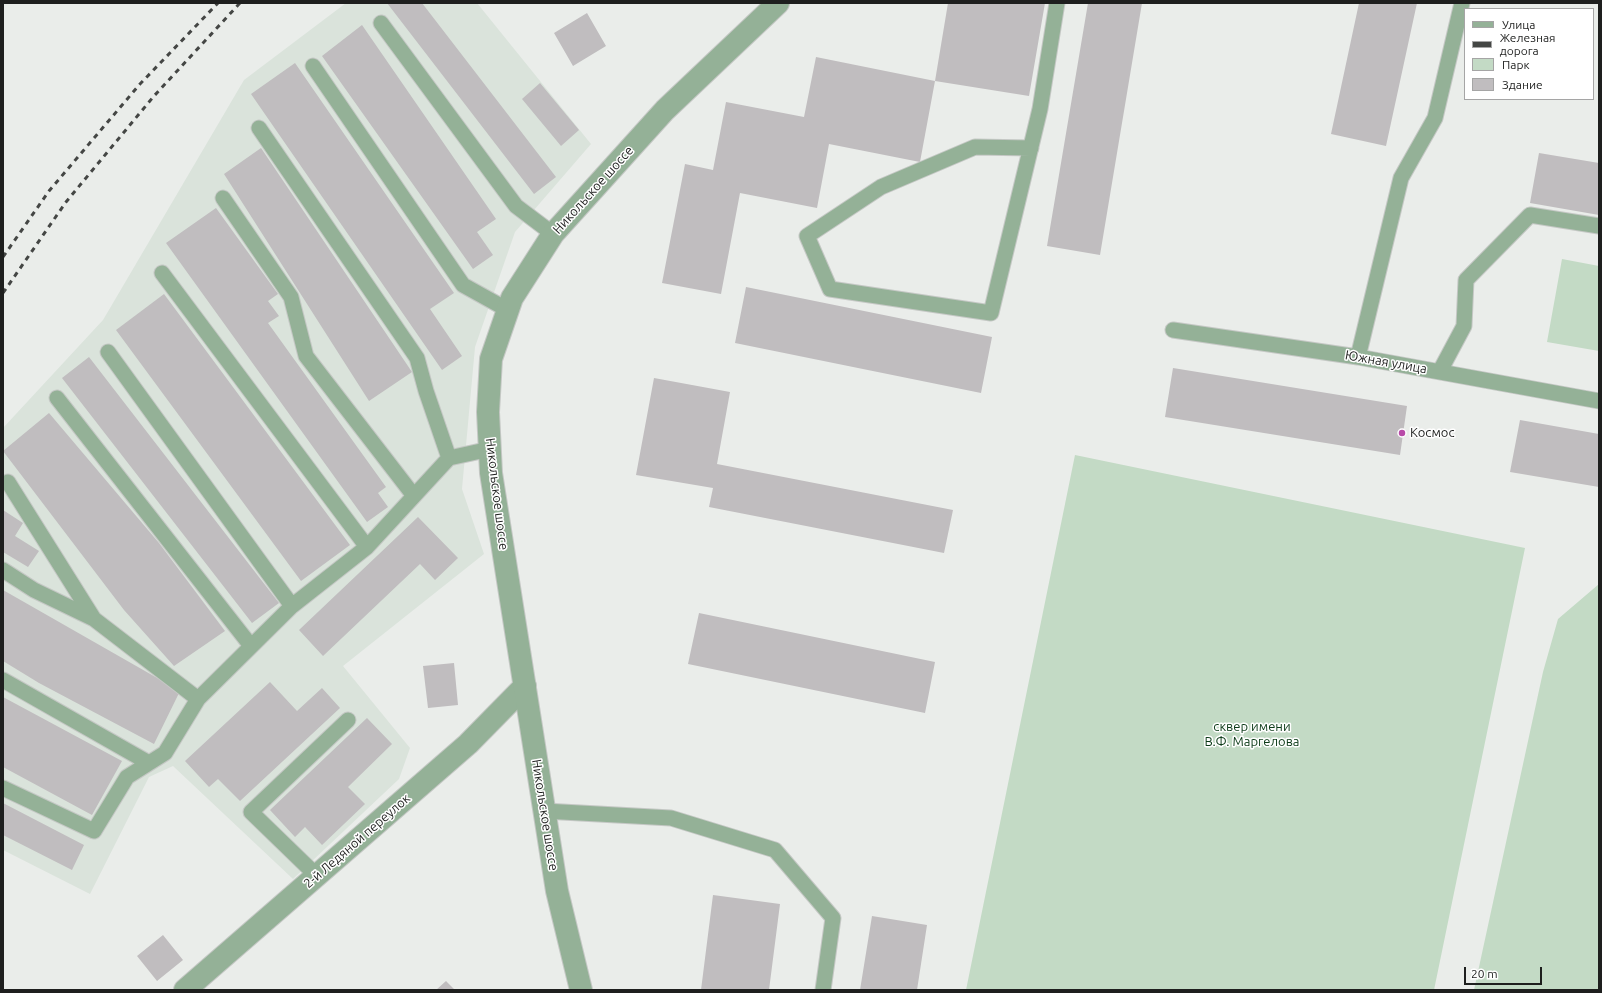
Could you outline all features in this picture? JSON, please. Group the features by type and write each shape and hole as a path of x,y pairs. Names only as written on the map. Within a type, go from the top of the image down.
{"street":[{"name":"Никольское шоссе","path":"581,990 557,891 491,473 488,412 491,359 512,298 553,234 665,110 778,3"},
{"name":"2-й Ледяной переулок","path":"186,990 468,744 525,686"}],"lane":[{"path":"1031,148 975,147 881,187 808,236 830,289 991,313 1031,148 1040,109 1057,3"},
{"path":"1358,357 1401,178 1435,118 1462,3"},
{"path":"381,23 516,206 553,234"},
{"path":"313,66 463,285 508,310"},
{"path":"259,128 417,358 426,391 449,458"},
{"path":"223,198 291,296 306,356 414,496"},
{"path":"1440,371 1464,326 1466,280 1530,215 1599,226"},
{"path":"162,273 367,547"},
{"name":"Южная улица","path":"1173,330 1358,357 1599,401"},
{"path":"108,352 292,606"},
{"path":"57,398 251,646"},
{"path":"3,788 94,830 127,777 165,753 198,699 292,606 367,547 449,458 490,449"},
{"path":"8,482 94,619"},
{"path":"3,570 34,590 94,619 198,699"},
{"path":"3,680 149,763"},
{"path":"317,876 251,812 348,720"},
{"path":"544,811 671,818 775,850 833,918 823,990"}],"shaded area":[{"path":"346,3 477,3 591,144 515,232 475,347 462,489 484,554 343,666 410,748 399,779 293,879 173,766 149,777 90,894 3,850 3,428 103,320 244,80"}],"green space":[{"path":"1562,259 1599,266 1599,351 1547,342"},
{"name":"сквер имени В.Ф. Маргелова","path":"1075,455 1525,548 1434,990 966,990"},
{"path":"1599,584 1599,990 1474,990 1543,672 1558,619"}],"building":[{"path":"387,3 422,3 556,177 534,194"},
{"path":"948,3 1045,3 1029,96 935,81"},
{"path":"1088,3 1142,3 1100,255 1047,246"},
{"path":"1359,3 1417,3 1386,146 1331,134"},
{"path":"587,13 606,46 573,66 554,33"},
{"path":"362,25 496,219 477,232 493,255 473,269 322,56"},
{"path":"816,57 935,81 920,162 829,144 817,208 740,193 721,294 662,283 685,164 713,170 726,102 804,117"},
{"path":"295,63 454,293 430,309 462,356 442,370 251,94"},
{"path":"540,83 579,130 561,146 522,99"},
{"path":"261,148 412,372 369,401 224,174"},
{"path":"1539,153 1599,163 1599,215 1530,203"},
{"path":"216,208 278,294 268,301 279,316 268,323 386,487 378,493 388,507 367,522 166,243"},
{"path":"746,287 992,337 981,393 735,343"},
{"path":"164,294 350,545 301,581 116,330"},
{"path":"89,357 279,603 252,623 62,378"},
{"path":"1173,368 1407,406 1400,455 1165,417"},
{"path":"654,378 730,392 717,464 953,510 944,553 709,507 713,488 636,475"},
{"path":"49,413 159,543 225,631 174,666 124,610 3,451"},
{"path":"1520,420 1599,434 1599,487 1510,472"},
{"path":"3,510 23,523 15,536 39,551 28,567 3,552"},
{"path":"418,517 458,558 435,580 420,564 323,656 299,630"},
{"path":"3,590 180,691 154,744 39,683 3,661"},
{"path":"699,613 935,662 925,713 688,664"},
{"path":"454,663 458,705 428,708 423,666"},
{"path":"270,682 297,711 322,688 340,708 240,801 218,779 209,787 185,761"},
{"path":"3,697 122,761 92,815 3,767"},
{"path":"367,718 392,744 348,787 365,804 322,845 305,827 295,837 270,810"},
{"path":"3,803 84,845 72,870 3,835"},
{"path":"713,895 780,904 769,990 701,990"},
{"path":"872,916 927,925 917,990 860,990"},
{"path":"163,935 183,960 157,981 137,956"},
{"path":"446,981 455,990 436,990"}],"railway":[{"path":"3,257 49,191 140,84 218,3"},
{"path":"3,293 66,202 154,96 240,3"}],"place":[{"name":"Космос","path":"1402,433"}]}
